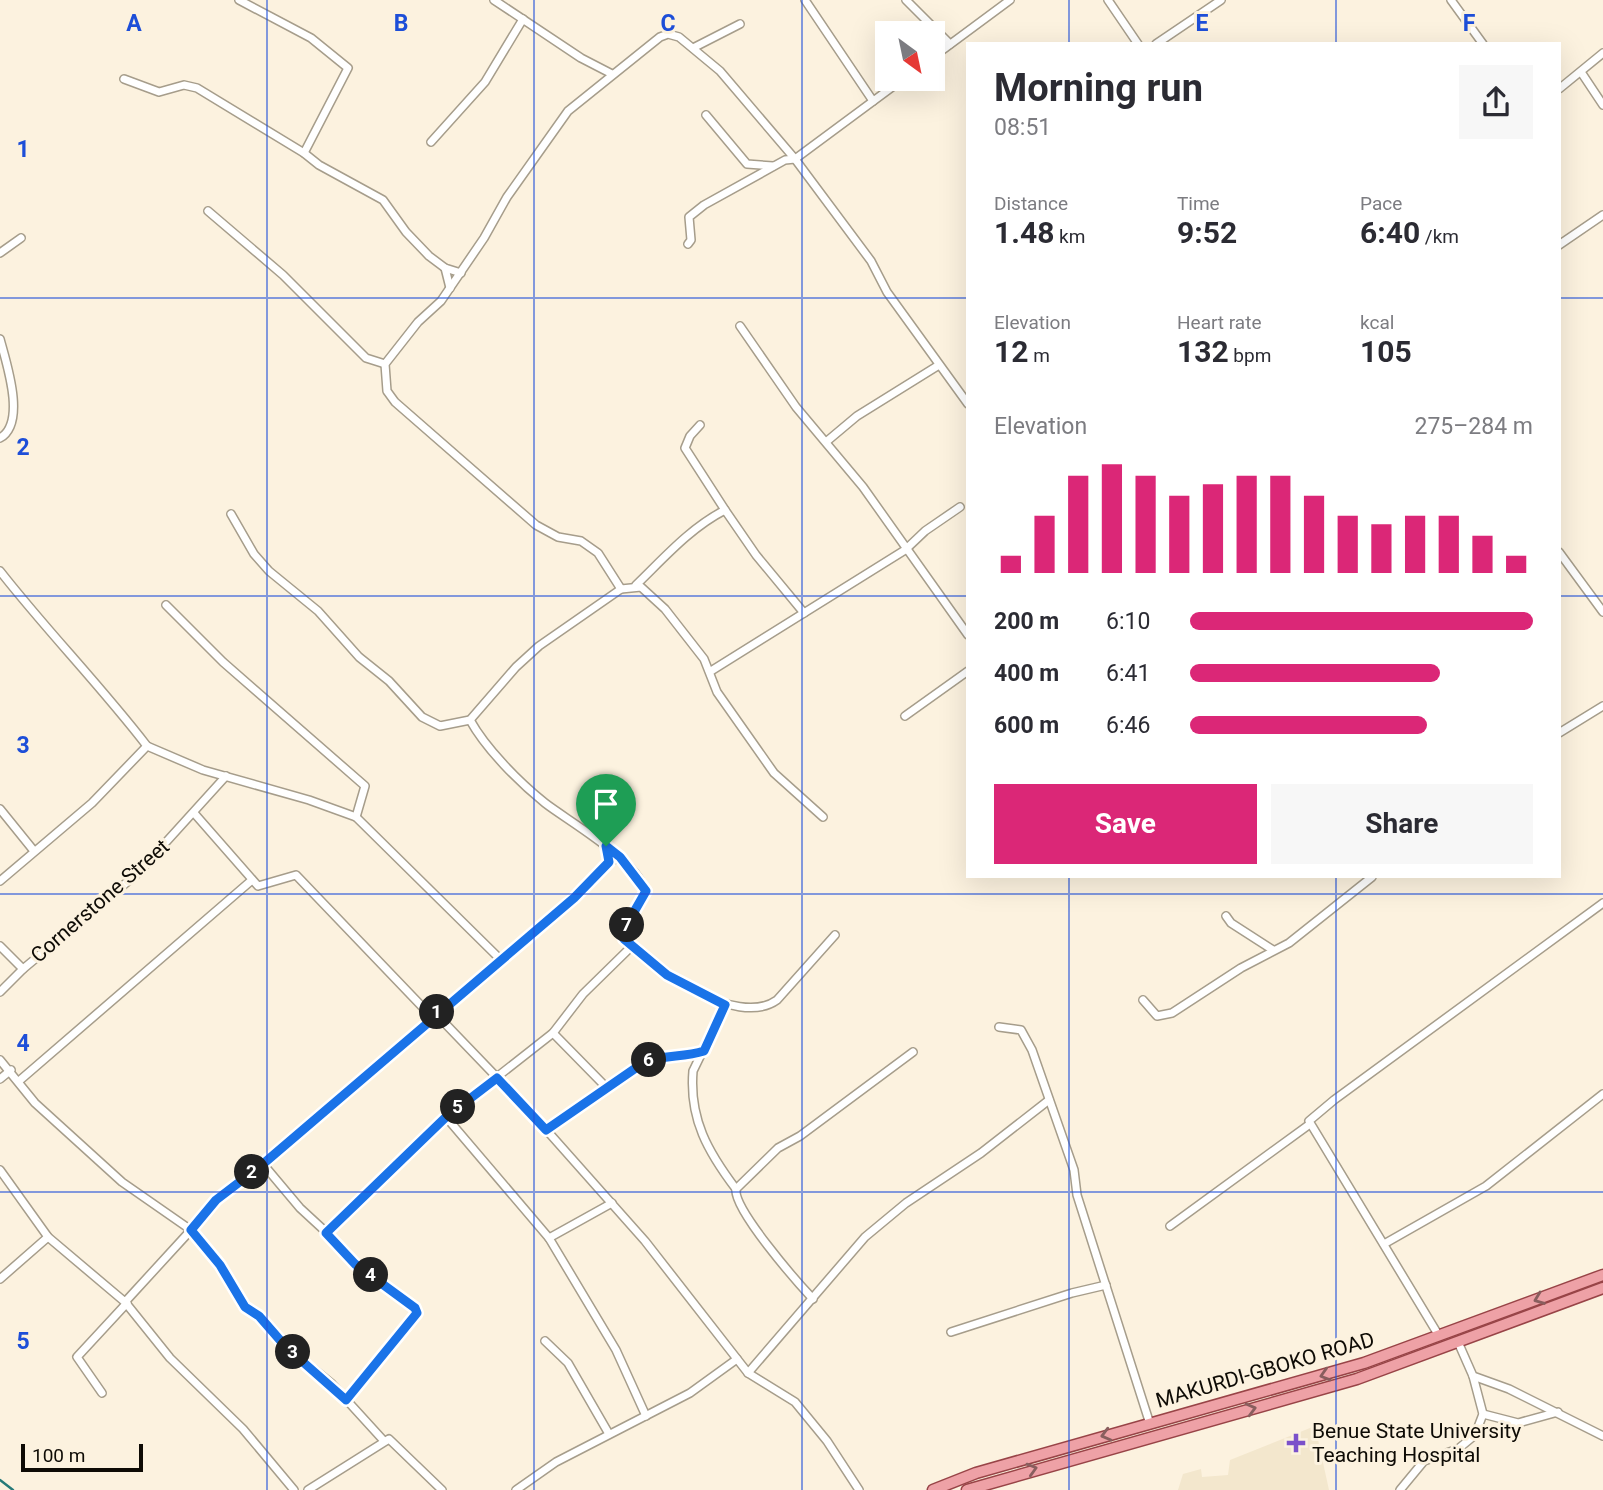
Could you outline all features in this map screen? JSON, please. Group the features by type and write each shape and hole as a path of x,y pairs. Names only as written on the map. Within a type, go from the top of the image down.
{"main road":[{"name":"MAKURDI-GBOKO ROAD","path":"933,1490 976,1473 1300,1383 1440,1337 1603,1275"},
{"path":"967,1490 1085,1454 1301,1396 1603,1288"}],"street":[{"path":"239,0 311,38 348,68 304,153"},
{"path":"494,0 581,58 612,74"},
{"path":"805,0 873,100"},
{"path":"906,0 950,44"},
{"path":"945,48 1010,0"},
{"path":"1108,0 1137,42"},
{"path":"1159,42 1221,0"},
{"path":"1451,0 1482,42"},
{"path":"431,142 485,82 523,19"},
{"path":"693,48 740,24"},
{"path":"621,589 598,554 581,541 558,537 536,524 395,402 387,391 385,364 461,273 507,197 568,111 612,74 668,34 679,37 720,71 795,159 871,261 887,292 966,401"},
{"path":"1561,87 1603,53"},
{"path":"1581,72 1603,105"},
{"path":"124,79 159,92 184,85 193,86 304,153 319,165 383,200 405,232 445,268 461,273"},
{"path":"688,244 691,240 689,217 704,205 774,166 795,159 886,91"},
{"path":"706,115 747,164 774,166"},
{"path":"208,211 283,275 366,358 385,364"},
{"path":"1561,244 1603,215"},
{"path":"0,253 21,237"},
{"path":"445,268 450,288"},
{"path":"740,326 796,407 863,487 905,550 966,632"},
{"path":"0,339 12,379 13,398 9,428 0,438"},
{"path":"826,442 857,416 939,365"},
{"path":"700,425 690,436 685,448 756,555 804,613"},
{"path":"711,671 905,550 925,531 960,507"},
{"path":"231,514 254,554 269,571 318,611 359,657 389,681 422,717 440,726 470,720 516,667 539,646 621,589 636,585 672,548 725,510"},
{"path":"1561,555 1603,612"},
{"path":"0,571 35,615 101,686 147,746 226,776 356,817 500,959"},
{"path":"636,585 650,592 665,609 711,671 717,692 774,773 823,817"},
{"path":"166,605 223,662 365,786 356,817"},
{"path":"905,716 966,672"},
{"path":"1561,732 1603,706"},
{"path":"470,720 506,768 545,803 620,857 646,891 622,933 632,946 667,975 725,1005 754,1010 772,1004 835,935"},
{"path":"0,881 92,803 147,746"},
{"name":"Cornerstone Street","path":"0,992 23,969 138,873 226,776"},
{"path":"0,809 34,851"},
{"path":"194,813 258,886 296,875 497,1078 645,1241 748,1373 795,1402 827,1441 859,1490"},
{"path":"606,846 609,862"},
{"path":"102,1393 77,1357 216,1200 263,1164 500,959 555,915 609,862 620,857"},
{"path":"1143,1000 1157,1016 1172,1013 1305,931 1371,878"},
{"path":"19,1082 251,880"},
{"path":"1440,1337 1309,1121 1603,904"},
{"path":"1226,916 1231,923 1273,950"},
{"path":"0,946 23,969"},
{"path":"326,1233 446,1117 553,1033 583,994 632,946"},
{"path":"725,1005 693,1071 696,1123 705,1145 736,1189 737,1199 760,1235 813,1299"},
{"path":"999,1027 1021,1030 1032,1050 1074,1170 1077,1195 1150,1424"},
{"path":"553,1033 606,1087"},
{"path":"546,1130 606,1087 652,1059 681,1058 704,1051"},
{"path":"736,1189 778,1148 800,1136 913,1052"},
{"path":"681,1058 693,1071"},
{"path":"0,1060 11,1070 35,1103 122,1182 191,1230 220,1265 245,1307 259,1316 286,1347 346,1400 384,1441"},
{"path":"0,1079 11,1070"},
{"path":"1384,1244 1486,1186 1603,1094"},
{"path":"748,1373 875,1228 906,1203 981,1153 1049,1100"},
{"path":"446,1117 549,1238 616,1350 646,1416"},
{"path":"1170,1226 1310,1125"},
{"path":"263,1164 300,1208 355,1264 415,1308 417,1313 346,1400"},
{"path":"0,1170 48,1237 126,1303 170,1359 243,1429 293,1490"},
{"path":"549,1238 612,1203"},
{"path":"0,1279 48,1237"},
{"path":"951,1332 1062,1296 1106,1285"},
{"path":"545,1340 568,1363 609,1434"},
{"path":"1400,1490 1424,1461 1468,1443 1475,1435 1483,1414 1473,1377 1458,1342"},
{"path":"516,1490 556,1462 690,1393 737,1359"},
{"path":"1473,1377 1509,1389 1603,1436"},
{"path":"1483,1414 1518,1423 1558,1412"},
{"path":"308,1490 384,1441 393,1441 442,1490"}],"shaded area":[{"name":"Benue State University Teaching Hospital","path":"1315,1426 1329,1490 1178,1490 1183,1474 1201,1469 1202,1477 1228,1475 1230,1460"}],"waterway":[{"path":"0,1480 13,1490"}],"place":[{"name":"Benue State University Teaching Hospital","path":"1296,1443"}],"route":[{"path":"606,846 620,857 642,882 646,891 634,917 622,933 624,939 667,975 725,1005 704,1051 681,1058 662,1056 643,1063 546,1130 497,1078 446,1117 326,1233 355,1264 415,1308 417,1313 416,1318 346,1400 286,1347 259,1316 245,1307 220,1265 191,1230 216,1200 263,1164 574,898 609,862 606,846"}]}
